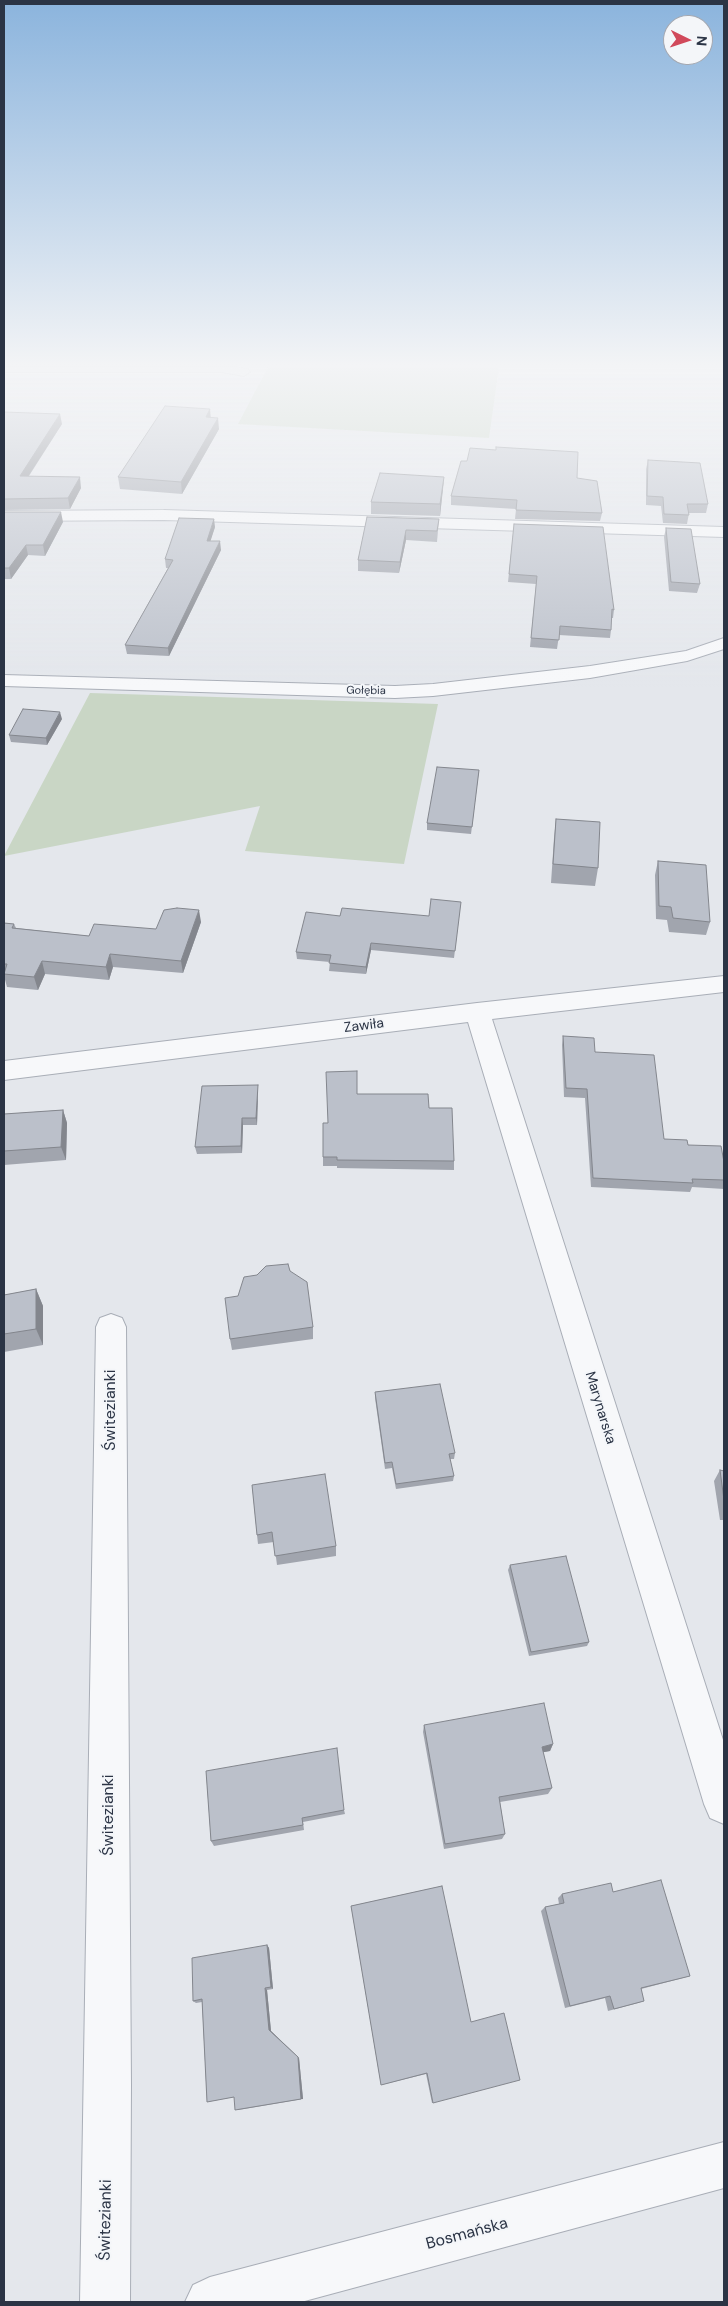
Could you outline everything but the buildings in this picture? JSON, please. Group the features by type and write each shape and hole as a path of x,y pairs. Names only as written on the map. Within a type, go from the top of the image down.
{"street":[{"path":"4,516 164,515 724,532"},
{"name":"Gołębia","path":"4,681 395,692 433,690 590,672 687,656 706,651 724,642"},
{"name":"Zawiła","path":"4,1071 477,1012 724,984"},
{"name":"Marynarska","path":"477,1012 724,1804"},
{"name":"Świtezianki","path":"105,2302 108,2084 111,1327"},
{"name":"Bosmańska","path":"210,2302 724,2165"}],"green space":[{"path":"90,693 438,704 404,864 245,851 260,806 4,856"}]}
